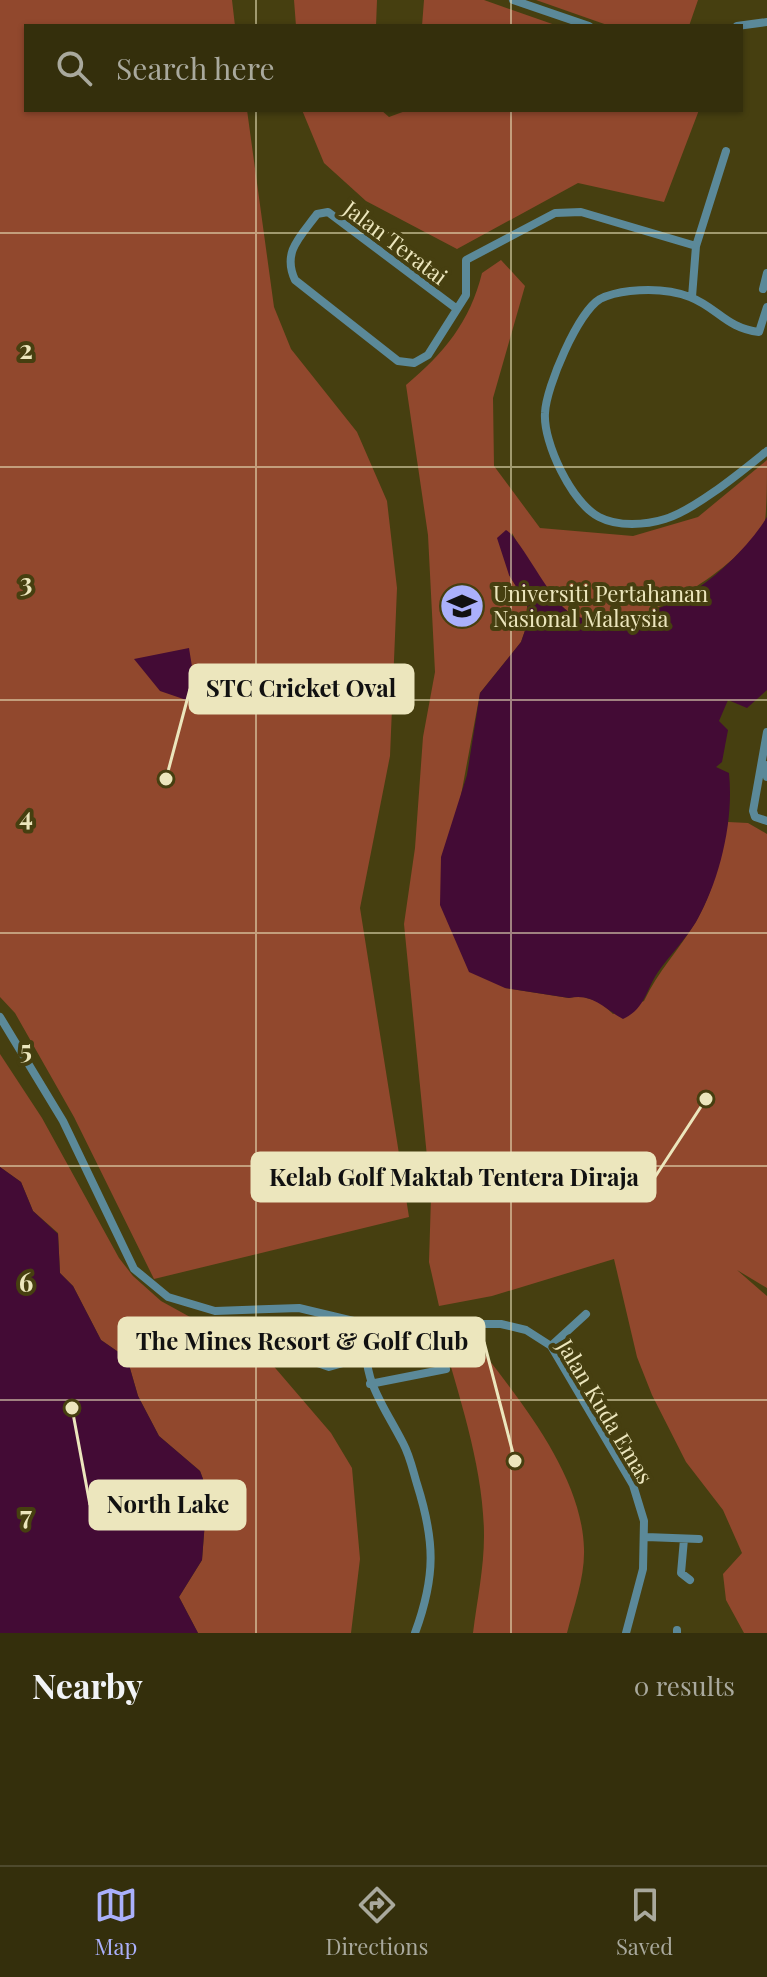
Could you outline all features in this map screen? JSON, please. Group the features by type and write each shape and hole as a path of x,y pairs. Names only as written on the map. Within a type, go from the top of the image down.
{"street":[{"path":"513,0 583,24"},
{"path":"743,25 767,22"},
{"path":"692,297 696,246 726,151"},
{"name":"Jalan Teratai","path":"457,309 328,212 317,214 291,249 288,264 295,280 398,361 414,363 428,355 466,295 466,260 507,235 555,213 581,212 696,246"},
{"path":"763,289 767,273"},
{"path":"767,307 759,332 738,330 692,297 663,290 628,291 599,300 579,325 551,384 545,413 547,446 574,490 598,517 627,525 667,519 735,477 767,451"},
{"path":"767,732 753,811 755,817 767,821"},
{"path":"767,765 767,777"},
{"name":"Jalan Kuda Emas","path":"0,1017 63,1121 134,1269 168,1297 215,1311 299,1308 366,1324 501,1324 526,1330 551,1346 633,1485 646,1537 643,1569 626,1633"},
{"path":"551,1346 586,1314"},
{"path":"366,1324 364,1357 370,1384 405,1447 431,1528 433,1558 427,1601 415,1633"},
{"path":"286,1352 329,1367 364,1357"},
{"path":"370,1384 446,1369"},
{"path":"646,1537 699,1539"},
{"path":"684,1539 681,1573 690,1580"}],"shaded area":[{"path":"0,0 232,0 235,24 24,24 24,112 247,112 274,307 291,349 357,432 387,501 397,588 390,756 360,908 409,1217 154,1279 74,1117 15,1013 0,997"},
{"path":"294,0 377,0 376,24 296,24"},
{"path":"424,0 484,0 552,24 422,24"},
{"path":"536,0 698,0 690,24 604,24"},
{"path":"303,112 383,112 389,117 403,112 698,112 664,202 578,183 457,249 366,201 324,163"},
{"path":"501,260 525,286 493,398 494,466 540,528 633,536 698,517 767,460 765,521 753,539 710,577 655,609 627,619 601,623 580,619 570,613 541,581 512,533 509,575 527,604 529,619 521,642 480,693 459,806 505,988 569,998 580,996 600,1002 613,1014 644,1001 695,923 712,887 728,822 748,823 767,834 767,1288 737,1270 767,1296 767,1633 744,1633 726,1600 723,1574 742,1553 723,1510 686,1462 652,1395 637,1357 614,1259 492,1296 439,1306 429,1262 431,1197 404,924 415,848 423,737 435,672 428,535 406,385 454,335 470,307 482,273"},
{"path":"767,517 767,690 747,708 728,700 719,721 728,730 722,762 716,767 729,773 727,830 712,888 692,929 658,972 641,1004 623,1019 598,1002 585,998 505,988 469,972 440,905 441,857 467,775 480,693 521,642 529,619 527,604 509,575 497,538 506,530 512,535 565,609 578,617 613,620 651,611 698,588 736,556"},
{"path":"189,648 198,704 160,691 134,659"},
{"path":"0,1054 42,1118 119,1258 133,1276 161,1301 190,1317 231,1326 252,1341 331,1433 352,1468 360,1559 351,1633 198,1633 179,1597 202,1560 206,1508 203,1479 200,1471 159,1436 138,1396 127,1358 101,1340 73,1286 60,1273 58,1233 33,1211 21,1182 0,1167"},
{"path":"0,1167 21,1182 33,1211 58,1234 60,1273 73,1286 101,1340 127,1358 138,1396 159,1436 200,1471 206,1508 202,1560 179,1597 198,1633 0,1633"},
{"path":"466,1330 542,1433 571,1490 580,1519 584,1560 567,1633 473,1633 483,1560 483,1510 469,1433 441,1332"}],"place":[{"name":"Universiti Pertahanan Nasional Malaysia","path":"462,606"},
{"name":"STC Cricket Oval","path":"166,779"},
{"name":"Kelab Golf Maktab Tentera Diraja","path":"706,1099"},
{"name":"North Lake","path":"72,1408"},
{"name":"The Mines Resort & Golf Club","path":"515,1461"}]}
